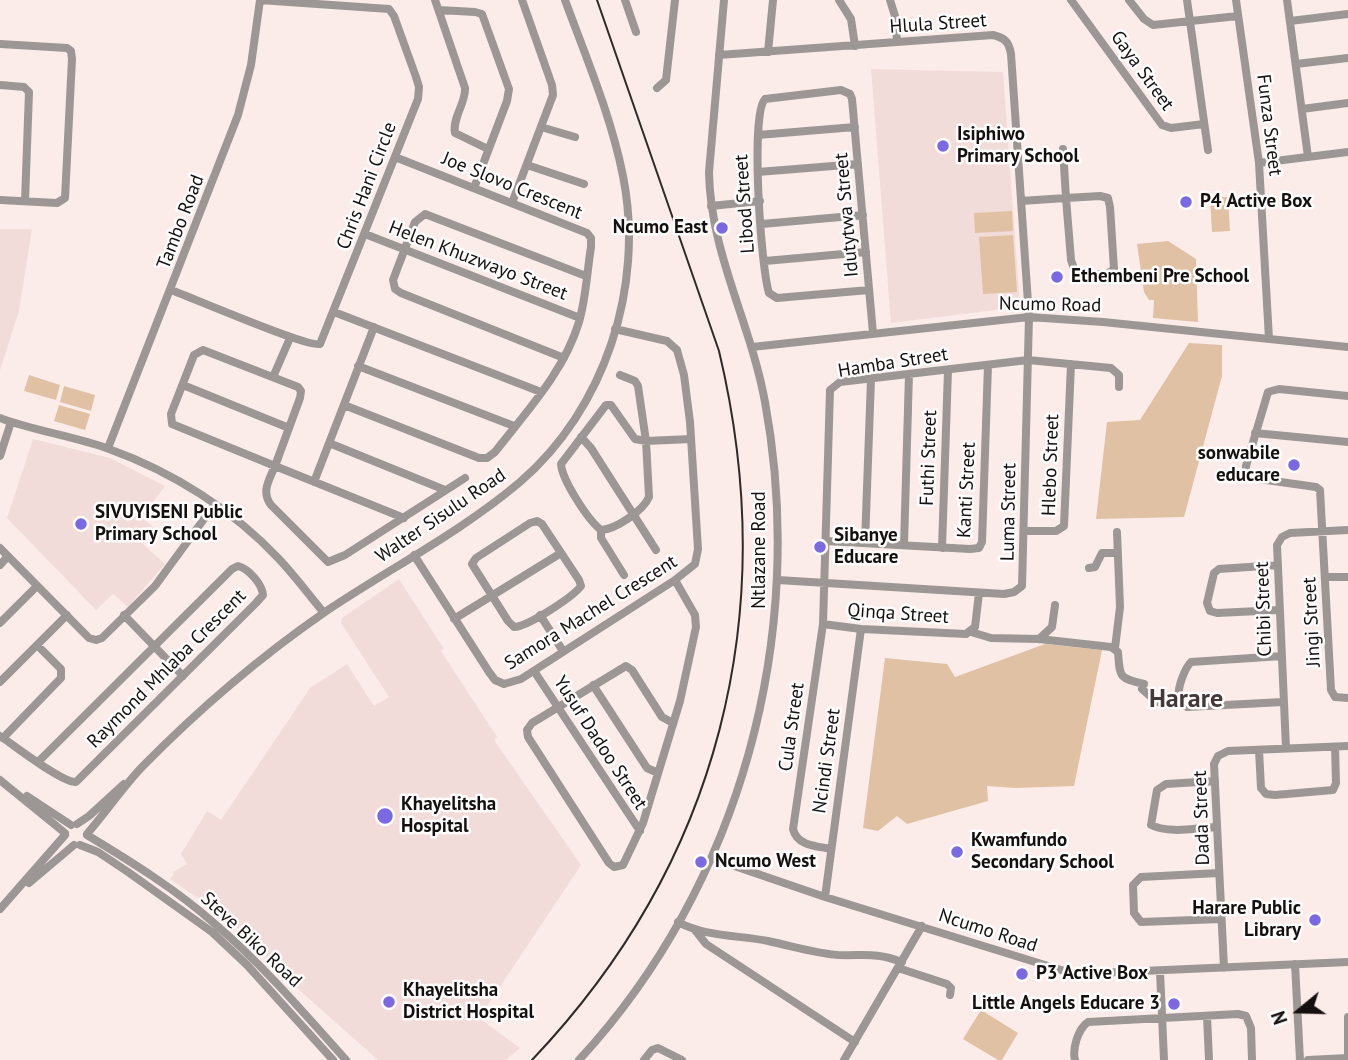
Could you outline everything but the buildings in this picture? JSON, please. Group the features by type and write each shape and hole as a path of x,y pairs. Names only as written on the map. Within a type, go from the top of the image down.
{"street":[{"name":"Chris Hani Circle","path":"171,290 290,338 318,346 322,342 418,99 418,83 391,11 347,3 260,0"},
{"name":"Tambo Road","path":"108,448 238,115 251,65 260,0"},
{"path":"435,0 466,88 454,127 455,133 460,138 488,149"},
{"path":"512,203 552,100 553,89 522,0"},
{"name":"Walter Sisulu Road","path":"74,824 89,816 214,699 259,662 324,613 500,498 546,456 573,423 603,366 615,329 628,263 628,215 623,176 608,120 565,0"},
{"path":"625,0 636,32"},
{"path":"657,88 666,82 675,0"},
{"name":"Ntlazane Road","path":"581,1059 630,997 678,922 711,858 743,776 760,712 771,648 778,580 775,467 765,398 719,243 711,206 709,172 724,0"},
{"path":"768,52 773,0"},
{"path":"839,0 853,23 855,46"},
{"path":"890,0 895,16 897,42"},
{"name":"Gaya Street","path":"1071,0 1162,125 1171,128 1204,124"},
{"path":"1129,0 1144,19 1153,25 1238,16"},
{"name":"Gaya Street","path":"1187,0 1208,150"},
{"name":"Funza Street","path":"1236,0 1259,163 1269,339"},
{"path":"1287,0 1308,157"},
{"path":"439,10 482,14 509,93 474,188"},
{"path":"1290,21 1348,14"},
{"name":"Hlula Street","path":"719,55 993,35 1004,38 1010,45 1029,317"},
{"path":"0,44 58,47 71,51 65,198 57,203 0,200"},
{"path":"1296,64 1348,58"},
{"path":"0,85 24,86 29,92 24,201"},
{"name":"Libod Street","path":"850,94 841,90 765,99 760,108 758,172 767,290 776,298 869,290"},
{"name":"Idutytwa Street","path":"850,94 873,333"},
{"path":"1301,109 1348,103"},
{"path":"541,127 575,137"},
{"path":"758,135 855,127"},
{"path":"1021,201 1066,198 1100,195 1108,198 1115,265 1109,274 1081,273 1074,269 1070,260 1066,198 1063,149"},
{"path":"1259,163 1348,152"},
{"name":"Joe Slovo Crescent","path":"344,405 485,459 491,456 565,358 580,318 591,241 589,235 395,157"},
{"path":"758,172 858,164"},
{"path":"527,165 584,184"},
{"path":"711,206 760,201"},
{"path":"565,358 397,291 393,280 418,218 428,214 586,276"},
{"path":"762,224 863,215"},
{"name":"Helen Khuzwayo Street","path":"365,234 580,318"},
{"path":"765,261 866,252"},
{"path":"334,312 541,392"},
{"name":"Ncumo Road","path":"752,347 1029,317 1103,321 1348,347"},
{"name":"Luma Street","path":"778,580 1004,594 1014,592 1022,586 1029,317"},
{"path":"314,482 373,327"},
{"name":"Samora Machel Crescent","path":"414,555 489,672 500,683 515,683 688,571 697,559 691,439 684,375 677,350 667,341 615,329"},
{"path":"273,377 290,338"},
{"path":"404,518 314,482 275,466 173,425 172,414 194,355 202,350 298,387 301,391 289,428 275,466 266,490 266,498 328,562 345,555 404,518 465,478"},
{"path":"1028,360 1111,368 1119,375 1119,387"},
{"name":"Hamba Street","path":"825,583 829,393 833,386 840,382 1028,360"},
{"name":"Hlebo Street","path":"1024,531 1056,531 1064,526 1071,364"},
{"name":"Kanti Street","path":"826,541 976,549 982,542 988,365"},
{"path":"358,366 514,426"},
{"name":"Futhi Street","path":"942,548 948,370"},
{"path":"904,545 909,374"},
{"path":"601,530 610,528 633,513 646,504 649,497 646,441 638,386 635,381 620,375"},
{"path":"865,543 871,379"},
{"path":"183,385 289,428"},
{"path":"1348,396 1279,389 1268,392 1255,433 1348,442"},
{"path":"601,530 562,472 561,464 601,408 611,405 635,439 691,439"},
{"path":"0,418 108,448 178,481 215,504 257,537 324,613"},
{"path":"0,456 11,422"},
{"name":"Jingi Street","path":"1255,433 1246,474 1252,478 1316,486 1321,494 1331,690 1335,697 1348,698"},
{"path":"581,437 591,448 656,550"},
{"path":"329,443 445,490"},
{"path":"0,548 89,638 96,640 102,638 162,578 215,504"},
{"path":"537,521 542,524 579,580 580,588 520,627 514,627 492,597 475,571 474,561 537,521"},
{"path":"601,530 601,538 624,575"},
{"name":"Chibi Street","path":"1286,748 1277,545 1282,537 1290,533 1348,530"},
{"path":"1117,532 1120,607 1115,648 1123,679 1143,687 1159,704 1166,706 1181,703"},
{"path":"454,619 561,553"},
{"path":"1089,568 1095,567 1102,553 1116,553"},
{"path":"0,565 8,556"},
{"path":"1278,565 1219,569 1214,573 1207,603 1210,611 1217,613 1280,610"},
{"name":"Raymond Mhlaba Crescent","path":"2,737 38,762 68,781 75,782 260,599 263,591 254,579 241,566 232,569 38,762"},
{"path":"1326,577 1348,577"},
{"path":"673,723 662,717 629,667 623,667 529,727 527,737 614,867 623,864 640,831 673,723 686,676 696,621 692,607 675,580"},
{"name":"Cula Street","path":"825,583 823,624 793,830 800,842 831,849"},
{"path":"0,623 37,586"},
{"name":"Qinqa Street","path":"823,624 861,629 966,634 975,627 979,593"},
{"path":"1039,639 1052,627 1055,605"},
{"path":"0,682 67,615"},
{"path":"124,615 183,676"},
{"path":"540,615 563,652"},
{"name":"Ncindi Street","path":"825,897 861,629"},
{"path":"971,632 991,638 1039,639 1115,648"},
{"path":"2,737 61,678 61,669 37,645"},
{"path":"1282,656 1191,662 1187,666 1178,696 1181,703 1187,707 1283,702"},
{"name":"Yusuf Dadoo Street","path":"534,671 640,831"},
{"path":"593,685 645,766 658,773"},
{"name":"Dada Street","path":"1224,968 1214,764 1218,757 1228,751 1348,746"},
{"path":"1259,750 1261,788 1266,794 1275,795 1333,790 1336,783 1335,747"},
{"name":"Walter Sisulu Road","path":"87,834 137,773"},
{"path":"1,781 84,828 87,834 77,845 18,891"},
{"path":"1,781 65,834 68,842 77,845"},
{"path":"1214,781 1166,785 1157,790 1150,817 1151,825 1159,829 1216,827"},
{"path":"0,909 74,824"},
{"name":"Steve Biko Road","path":"87,834 215,924 265,970 346,1060"},
{"name":"Steve Biko Road","path":"77,845 98,852 212,932 247,965 333,1060"},
{"name":"Ncumo Road","path":"711,858 825,897 1065,972 1082,974 1348,962"},
{"path":"1219,873 1141,877 1133,885 1134,914 1141,922 1221,919"},
{"path":"678,922 694,930 812,951 885,956 947,984 951,988 950,995"},
{"path":"844,1060 922,926"},
{"path":"694,930 706,944 855,1042"},
{"path":"1295,964 1300,1060"},
{"path":"1160,971 1164,1060"},
{"path":"1076,1060 1074,1049 1085,1023 1238,1014 1246,1016 1251,1028 1252,1060"},
{"path":"1207,1016 1209,1060"},
{"path":"1308,1060 1348,1058 1348,1017"},
{"path":"643,1060 657,1048 681,1060"}],"shaded area":[{"name":"Isiphiwo Primary School","path":"871,69 1003,72 1020,307 891,323"},
{"path":"1228,197 1230,231 1212,232 1210,198"},
{"path":"1012,211 1013,231 975,233 974,213"},
{"path":"0,229 32,229 19,311 0,370"},
{"path":"1013,235 1017,292 983,294 979,237"},
{"path":"1168,241 1196,259 1198,322 1153,318 1154,300 1149,300 1144,292 1137,244"},
{"path":"1189,343 1222,345 1222,376 1184,517 1096,519 1107,422 1140,420"},
{"path":"29,375 60,385 56,400 24,391"},
{"path":"64,386 95,395 91,411 60,402"},
{"path":"59,405 90,414 85,430 54,421"},
{"name":"SIVUYISENI Public Primary School","path":"33,439 110,458 165,486 142,517 156,530 143,544 165,564 128,607 113,594 96,610 7,518"},
{"name":"Khayelitsha Hospital","path":"399,579 444,649 441,651 497,737 494,740 581,865 479,1018 520,1048 506,1060 378,1060 289,981 229,919 170,879 173,872 187,864 181,854 207,811 221,820 310,688 347,664 374,706 389,697 341,623 342,618"},
{"path":"1045,644 1102,650 1074,786 987,786 988,801 907,824 897,816 878,831 863,828 885,658 947,664 955,677"},
{"path":"981,1010 1018,1033 1002,1060 963,1039"}],"railway":[{"path":"532,1060 596,984 649,903 690,819 719,731 737,639 743,545 737,449 719,351 597,0"}],"place":[{"name":"Isiphiwo Primary School","path":"943,146"},
{"name":"P4 Active Box","path":"1186,202"},
{"name":"Ncumo East","path":"722,228"},
{"name":"Ethembeni Pre School","path":"1057,277"},
{"name":"sonwabile educare","path":"1294,465"},
{"name":"SIVUYISENI Public Primary School","path":"81,524"},
{"name":"Sibanye Educare","path":"820,547"},
{"name":"Khayelitsha Hospital","path":"385,816"},
{"name":"Kwamfundo Secondary School","path":"957,852"},
{"name":"Ncumo West","path":"701,862"},
{"name":"Harare Public Library","path":"1315,920"},
{"name":"P3 Active Box","path":"1022,974"},
{"name":"Khayelitsha District Hospital","path":"389,1002"},
{"name":"Little Angels Educare 3","path":"1174,1004"}],"district":[{"name":"Harare","path":"1186,700"}]}
